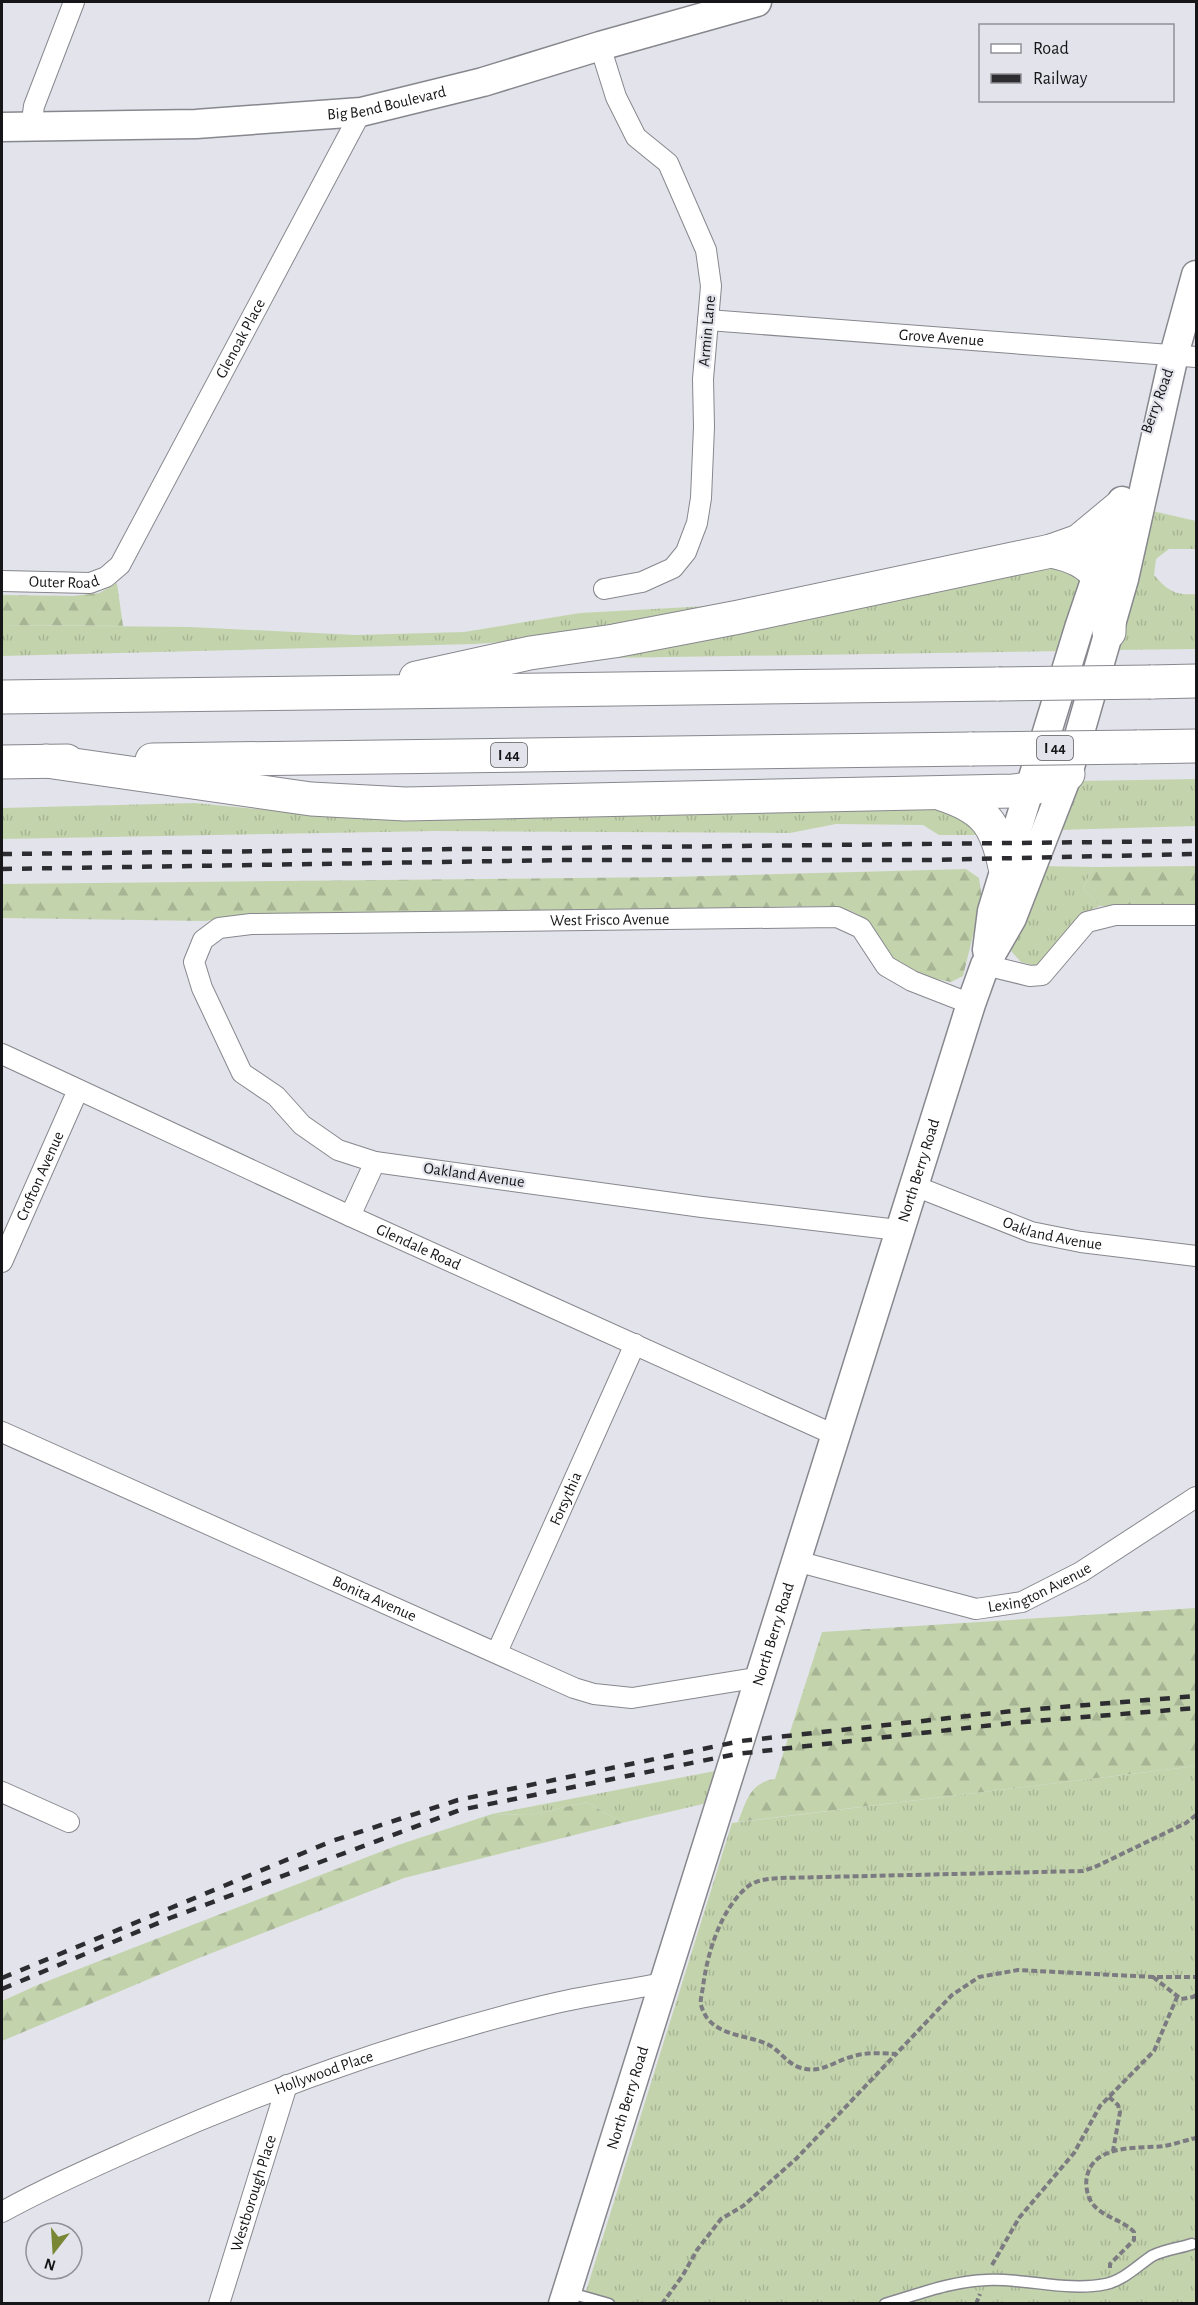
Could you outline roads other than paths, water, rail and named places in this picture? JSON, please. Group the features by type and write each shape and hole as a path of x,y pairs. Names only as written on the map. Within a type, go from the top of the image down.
{"highway":[{"path":"349,693 530,653 614,641 739,617 1051,551 1079,541 1120,507"},
{"path":"1051,551 1085,562 1098,573 1107,594 1110,614 1109,633"},
{"path":"2,697 1197,681"},
{"name":"I 44","path":"2,762 1197,746"},
{"path":"46,761 311,799 405,804 1029,790 1049,785 1068,774"},
{"path":"934,792 962,800 982,814 995,831 1005,867"}],"main road":[{"name":"Big Bend Boulevard","path":"2,127 196,124 361,112 483,82 717,7 757,2"},
{"path":"1185,356 1197,275"},
{"name":"Berry Road","path":"1029,790 1120,507 1185,356"},
{"name":"Berry Road","path":"1068,774 1185,356"},
{"name":"North Berry Road","path":"565,2298 837,1436 898,1230 915,1186 971,1004 986,965 1011,918 1068,774"},
{"name":"North Berry Road","path":"986,965 992,911 1029,790"}],"street":[{"path":"31,128 34,106 74,2"},
{"name":"Armin Lane","path":"600,46 616,97 636,137 668,163 706,250 711,286 703,379 704,427 697,523 686,552 673,568 642,582 604,589"},
{"name":"Glenoak Place","path":"120,565 361,112"},
{"name":"Grove Avenue","path":"708,320 1185,356"},
{"name":"Outer Road","path":"2,582 90,583 106,578 120,565"},
{"path":"986,965 1029,976 1042,975 1087,922 1115,915 1197,915"},
{"name":"West Frisco Avenue","path":"219,928 251,924 837,916 861,928 886,966 912,981 971,1004"},
{"name":"Oakland Avenue","path":"219,928 203,940 195,962 202,988 242,1073 276,1096 302,1125 338,1150 375,1162 690,1205 898,1230"},
{"name":"Glendale Road","path":"2,1054 351,1216 837,1436"},
{"name":"Crofton Avenue","path":"2,1262 78,1090"},
{"path":"351,1216 375,1162"},
{"name":"Oakland Avenue","path":"915,1186 1031,1232 1091,1244 1197,1256"},
{"name":"Forsythia","path":"497,1652 635,1344"},
{"name":"Bonita Avenue","path":"2,1432 574,1688 615,1698 653,1696 761,1677"},
{"name":"Lexington Avenue","path":"796,1561 976,1609 999,1606 1022,1602 1081,1572 1197,1497"},
{"path":"2,1792 69,1822"},
{"name":"Hollywood Place","path":"2,2212 50,2186 162,2136 287,2085 410,2044 544,2006 663,1983"},
{"name":"Westborough Place","path":"219,2304 287,2085"}],"lane":[{"path":"885,2304 946,2285 987,2280 1029,2281 1069,2286 1108,2283 1136,2269 1154,2255 1192,2244"},
{"path":"565,2298 609,2304"}],"railway":[{"path":"2,854 1196,841"},
{"path":"2,869 566,860 929,860 1196,854"},
{"path":"2,1978 332,1841 458,1800 741,1741 1013,1711 1196,1696"},
{"path":"2,1989 170,1918 460,1810 736,1754 1011,1723 1196,1708"}]}
